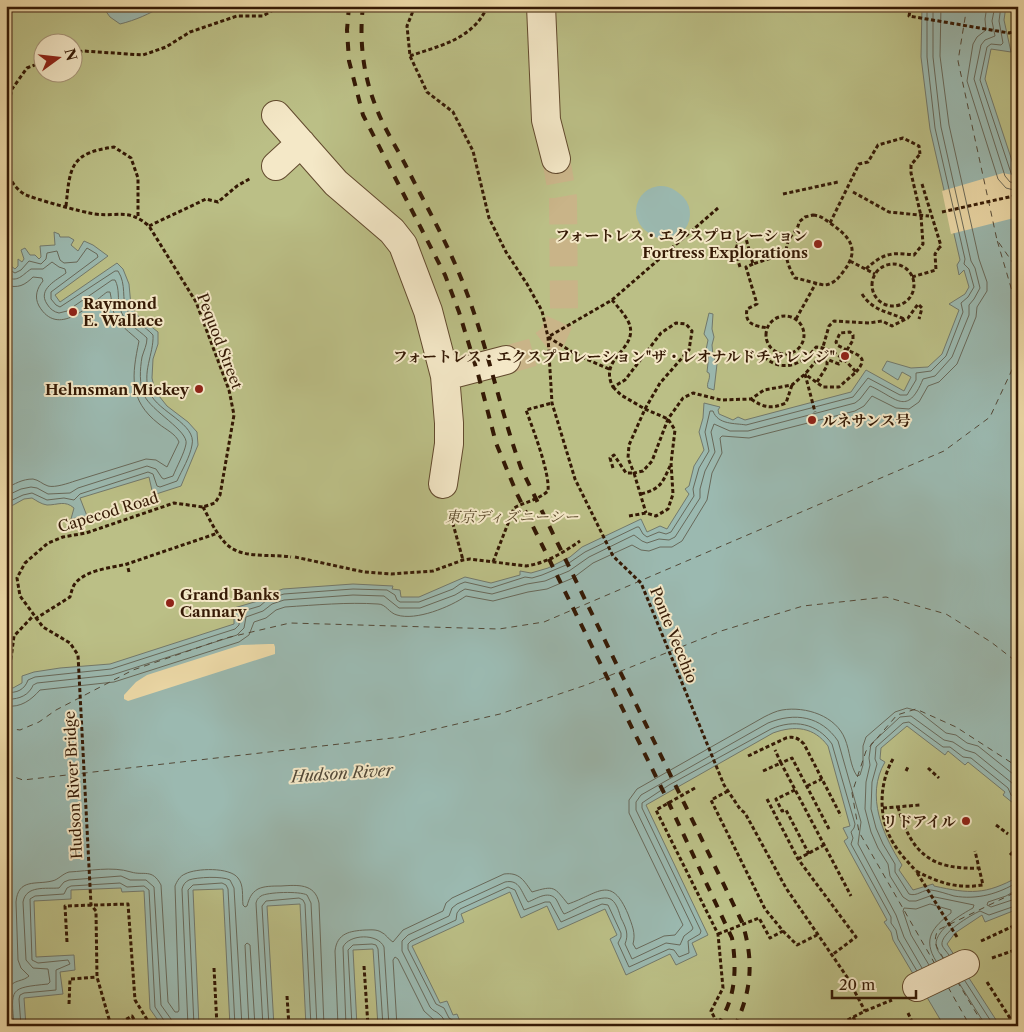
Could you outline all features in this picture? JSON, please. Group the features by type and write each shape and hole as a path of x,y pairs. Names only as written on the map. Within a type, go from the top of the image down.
{"street":[{"path":"542,6 546,120 556,159"},
{"path":"276,116 336,183 398,238 403,245 428,311 444,376 449,423 449,444 443,484"},
{"path":"264,171 301,143"},
{"path":"444,376 506,360"},
{"path":"917,987 962,952"}],"path":[{"path":"82,51 143,55 166,47 190,32 237,16 263,16 280,6"},
{"name":"Ponte Vecchio","path":"415,6 407,26 410,56 427,92 453,112 472,152 489,218 506,252 542,311 548,337 552,403 575,479 613,556 640,583 724,785 740,809 745,813 786,888 817,936 832,955 865,1011"},
{"path":"410,56 464,35 476,24 488,6"},
{"path":"910,6 909,16 1009,33 1018,30"},
{"path":"6,115 12,90 27,68 32,66"},
{"path":"830,223 860,164 868,162 878,145 903,138 919,146 920,154 911,165 911,173 921,216 923,244 914,255 900,253 883,256 866,269"},
{"path":"6,170 11,182 25,194 66,206 94,214 126,214 138,217 138,178 131,158 114,147 95,150 78,159 70,174 66,206"},
{"path":"149,226 206,199 218,202 237,186 264,171"},
{"path":"6,186 11,182"},
{"path":"783,194 838,182"},
{"path":"912,277 936,270 935,254 941,246 922,184"},
{"path":"853,192 889,212 929,216"},
{"path":"942,212 1018,195"},
{"path":"609,369 577,355 548,337 612,300 718,208"},
{"path":"821,216 830,223 847,236 852,246 852,257 847,267 834,282 823,285 795,278 789,268 786,253 790,237 798,229 799,222 805,217 821,216"},
{"name":"Pequod Street","path":"138,217 149,226 196,302 229,390 234,415 220,495 215,503 204,507"},
{"path":"740,267 735,251 738,243 736,238 745,235 753,264"},
{"path":"768,328 752,325 748,321 747,309 757,304 746,267 786,253"},
{"path":"850,261 875,274"},
{"path":"894,264 906,269 912,277 913,288 907,300 901,304 888,305 881,303 872,292 875,274 881,267 894,264"},
{"path":"796,319 816,283"},
{"path":"862,294 868,303 904,320"},
{"path":"612,300 630,325 630,337 609,369 609,379 613,387 621,395 668,420 675,430 671,463 673,494 668,509 656,516 646,513 630,516"},
{"path":"613,468 610,458 614,455 626,474 643,471 652,461 668,420 683,398 693,392 721,400 752,399 764,390 792,385 817,360 823,348 829,326 834,322 869,323 882,321 892,326 908,318 918,304 922,308 919,319"},
{"path":"783,316 796,319 803,327 804,339 802,345 792,354 773,350 766,338 772,321 783,316"},
{"path":"613,387 625,380 661,333 676,323 686,324 692,331 689,350 660,383 645,409 629,445 628,458 646,513"},
{"path":"805,374 823,387 839,387 856,372 862,364 861,356 847,350 837,345 836,342 839,334 850,332 853,335 853,340 847,350 842,358 839,364 829,360 817,382"},
{"path":"760,352 771,363 780,366 796,364 807,358 816,347 823,348 842,358 856,372"},
{"path":"805,374 814,412"},
{"path":"752,399 760,405 769,408 778,407 786,403 792,385"},
{"path":"493,562 514,508 525,502 541,498 548,491 544,467 526,410 552,403"},
{"path":"641,494 656,490 664,480 671,463"},
{"path":"443,484 456,488 453,524 463,560"},
{"name":"Capecod Road","path":"78,655 70,643 43,627 20,596 17,578 25,563 48,543 64,537 86,533 174,503 204,507"},
{"path":"204,507 218,533 232,549 249,554 293,557 364,572 391,574 433,571 463,560 526,566 562,554 580,540"},
{"path":"10,666 14,636 34,617 70,597 73,586 81,578 93,572 126,564 218,533"},
{"path":"126,564 129,572"},
{"name":"Hudson River Bridge","path":"78,655 91,905"},
{"path":"748,756 786,738 792,736 799,738 804,744 840,816"},
{"path":"775,750 851,896"},
{"path":"763,771 792,758 829,829"},
{"path":"893,758 883,783 885,824 890,838 916,871 962,952"},
{"path":"906,771 908,767"},
{"path":"928,768 939,778"},
{"path":"807,786 822,779"},
{"path":"695,788 656,810 718,934 723,988 711,1011 719,1026"},
{"path":"795,790 776,799 782,812 786,810 809,854"},
{"path":"728,791 711,800 765,909 783,931 798,945 817,936"},
{"path":"767,799 798,859 856,937 832,955"},
{"path":"883,808 920,805"},
{"path":"898,807 904,829 917,850 933,861 949,867 979,868"},
{"path":"996,825 1008,834"},
{"path":"798,859 824,845"},
{"path":"916,871 934,880 968,887 983,885 975,851"},
{"path":"67,942 65,906 128,904 134,1000 151,1026"},
{"path":"91,905 96,911 97,977 110,1026"},
{"path":"718,934 759,918 770,938 783,931"},
{"path":"982,941 1018,924"},
{"path":"364,966 368,1026"},
{"path":"214,968 217,1026"},
{"path":"70,1004 70,979 97,977"},
{"path":"987,982 1015,1026"},
{"path":"836,1026 917,987"},
{"path":"287,996 289,1026"},
{"path":"115,1026 132,1016 138,1026"},
{"path":"853,1017 858,1026"}],"green space":[{"name":"東京ディズニーシー","path":"6,6 1018,6 1018,1026 6,1026"}],"water":[{"path":"102,6 163,6 132,21 120,24 110,17"},
{"name":"Hudson River","path":"922,6 1006,6 1004,20 1011,52 991,49 985,79 1018,179 1018,807 1003,795 1005,792 968,762 965,765 948,751 945,755 907,726 881,748 880,759 885,762 879,775 877,802 883,828 902,865 899,870 913,890 933,884 934,886 958,890 986,890 1018,877 1018,909 985,922 982,915 955,933 947,944 1000,1026 944,1026 893,940 891,932 884,922 887,920 844,841 848,838 843,828 850,826 828,746 810,731 789,729 773,733 646,805 708,935 692,943 697,955 676,965 670,954 626,975 610,939 617,935 605,909 558,930 547,906 521,918 510,892 461,914 464,922 412,946 440,1003 447,1001 453,1015 457,1014 462,1026 378,1026 373,949 353,950 357,1026 306,1026 300,904 267,906 274,1026 230,1026 223,889 193,890 199,1026 162,1026 150,1009 144,891 122,892 121,888 71,890 71,899 34,901 36,957 74,955 75,970 60,972 63,994 24,998 26,1026 6,1026 6,687 13,688 22,683 22,676 34,672 110,664 234,624 234,608 258,601 265,595 283,589 353,584 393,586 392,589 400,590 401,597 419,597 465,577 491,583 520,575 520,571 531,573 548,568 570,557 582,547 641,519 647,532 660,526 667,529 689,494 685,489 689,486 694,466 704,450 699,432 703,418 704,403 720,407 718,410 719,414 733,420 738,417 745,420 851,392 866,370 904,391 911,377 902,372 898,380 882,370 887,361 911,368 928,367 942,354 959,310 949,304 965,294 969,287 964,270 959,275 957,265 960,260 930,129 921,57"},
{"path":"54,232 59,234 60,237 69,237 74,240 71,245 78,251 84,241 108,256 55,295 60,302 117,263 123,269 129,284 131,306 138,316 158,332 158,344 153,359 152,378 155,391 167,406 188,422 197,432 198,445 181,486 153,495 149,477 80,498 87,516 71,519 74,508 71,506 64,504 47,505 32,498 24,499 6,509 6,263 11,261 11,266 15,269 18,266 18,259 22,262 24,259 21,250 25,248 30,255 35,255 39,259 41,257 40,246 55,245"},
{"path":"709,313 713,314 712,329 714,337 712,345 713,356 717,364 714,390 708,388 709,354 706,350 708,340 704,334"}],"pier":[{"path":"1003,173 1018,176 1018,217 951,234 942,191"},
{"path":"274,644 275,654 128,701 124,699 124,695 136,682 147,675 241,645"}],"waterway":[{"path":"661,211 665,214"}],"ferry route":[{"path":"967,6 958,61 997,240 1018,270"},
{"path":"6,728 20,730 39,722 56,710 133,670 226,638 290,623 499,629 544,622 944,451 990,417 1017,359 1017,308 997,240"},
{"path":"6,774 23,780 401,737 500,714 586,685 721,631 803,606 886,597 946,614 991,642 1018,663"},
{"path":"935,964 859,832 852,793 866,751 897,715 916,709 956,727 1018,767"},
{"path":"944,959 935,942 938,930 1018,891"},
{"path":"957,981 984,1026"},
{"path":"948,987 970,1026"}],"tunnel":[{"path":"506,360 534,352 552,338 564,311 563,198 556,159"}],"railway":[{"path":"349,6 347,30 349,61 363,115 445,275 459,312 478,374 496,443 517,494 666,797 732,938 734,984 728,1005 717,1026"},
{"path":"363,6 363,57 372,95 382,121 443,238 463,283 479,329 521,468 742,922 750,962 745,1000 735,1026"}],"place":[{"name":"フォートレス・エクスプロレーション Fortress Explorations","path":"818,244"},
{"name":"Raymond E. Wallace","path":"73,312"},
{"name":"フォートレス・エクスプロレーション\"ザ・レオナルドチャレンジ\"","path":"845,356"},
{"name":"Helmsman Mickey","path":"199,389"},
{"name":"ルネサンス号","path":"812,420"},
{"name":"Grand Banks Cannary","path":"170,603"},
{"name":"リドアイル","path":"966,821"}]}
